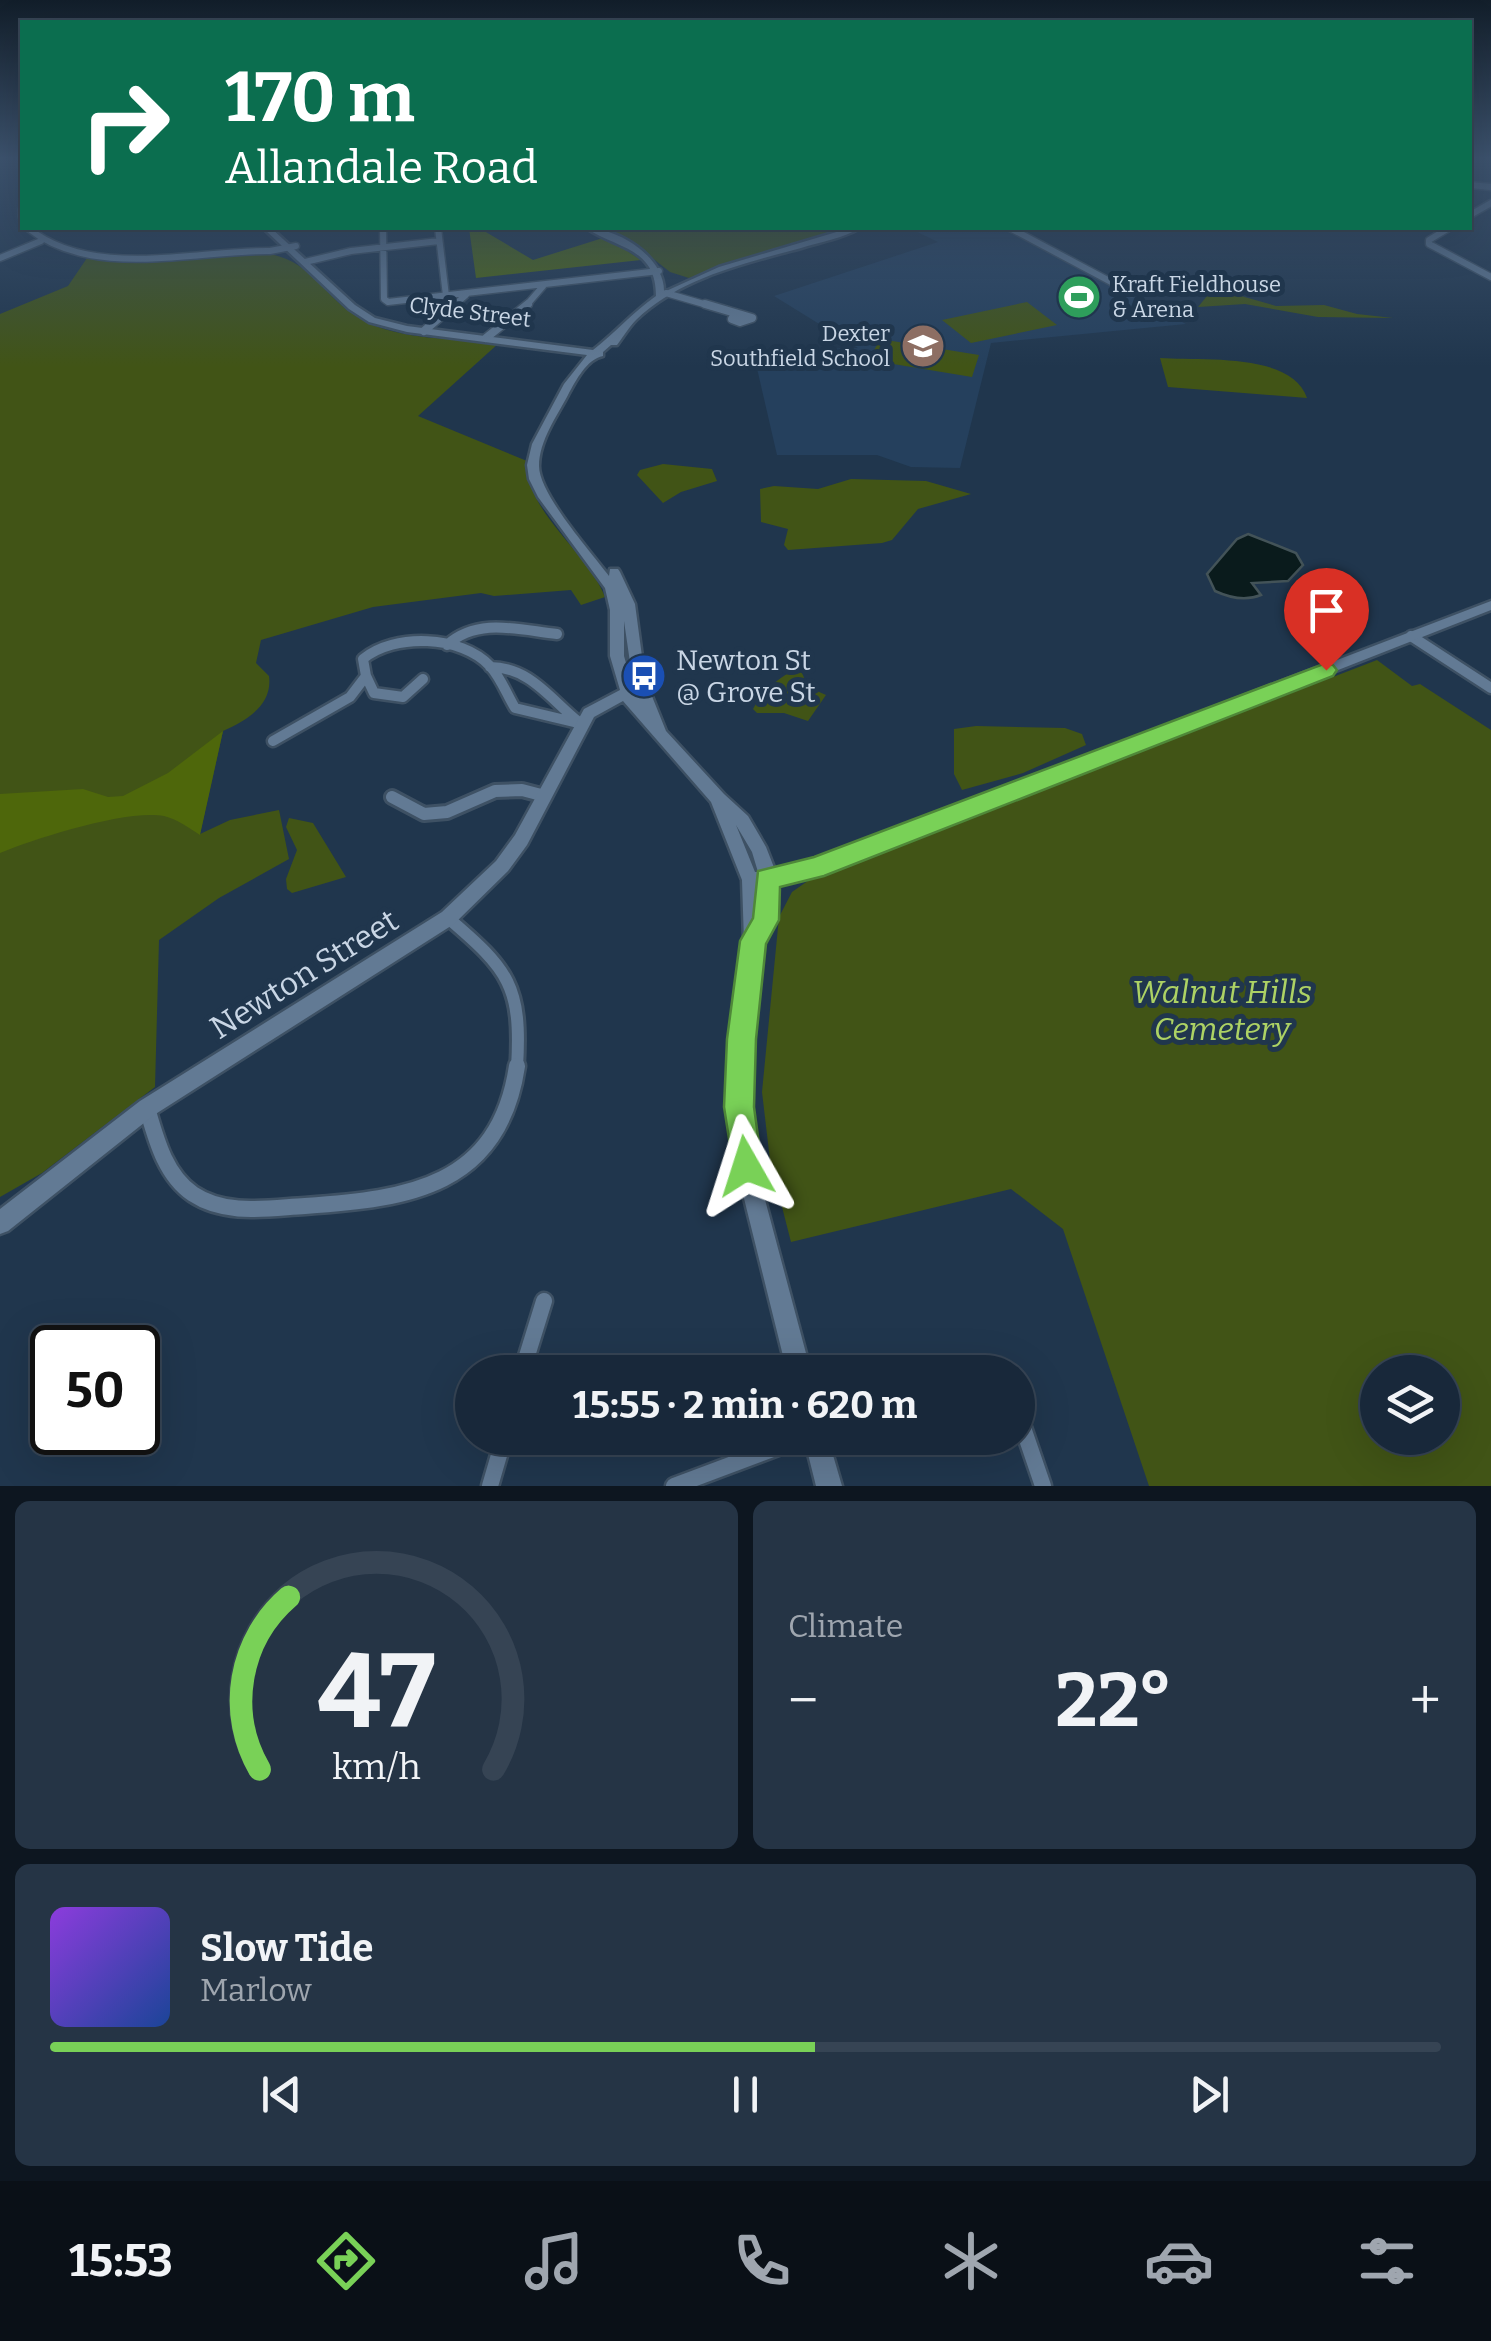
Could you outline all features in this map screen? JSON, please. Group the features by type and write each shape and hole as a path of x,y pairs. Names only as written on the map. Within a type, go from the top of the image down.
{"main road":[{"path":"271,230 291,245"},
{"path":"278,230 291,245"},
{"path":"595,230 623,242 659,271 663,295"},
{"path":"796,1355 746,1166 741,1127 742,1039 753,941 766,920 761,876 718,799 659,729 644,720 617,656 618,617 613,592 540,492 534,470 540,438 580,367 663,295 850,230"},
{"name":"Clyde Street","path":"291,245 361,314 389,326 600,352"},
{"name":"Clyde Street","path":"488,337 600,352"},
{"name":"Clyde Street","path":"565,349 578,357 580,367"},
{"path":"600,352 554,431 543,469 550,490 616,576 627,598 634,693"},
{"path":"761,876 796,874 1491,604"},
{"path":"582,724 634,693"},
{"name":"Newton Street","path":"0,1224 147,1108 448,918 502,866 546,796 582,724"},
{"path":"821,1455 829,1486"}],"street":[{"path":"30,230 41,241 99,257 291,245"},
{"path":"383,230 386,300 659,271"},
{"path":"438,230 446,296"},
{"path":"1014,230 1132,293"},
{"path":"1446,230 1429,240 1429,244 1491,277"},
{"path":"0,258 41,241"},
{"path":"308,261 383,246 438,242"},
{"path":"1479,271 1491,266"},
{"path":"488,337 537,298 544,285"},
{"path":"426,330 466,294"},
{"path":"663,295 735,316"},
{"path":"447,645 457,633 471,627 557,634"},
{"path":"1411,636 1491,688"},
{"path":"423,679 403,697 374,693 363,659 378,646 404,641 447,645 473,654 490,666 515,708 582,724"},
{"path":"490,666 506,664 542,685 582,724"},
{"path":"272,741 350,697 366,676"},
{"path":"392,797 424,814 447,812 494,791 522,790 546,796"},
{"path":"147,1108 156,1140 178,1182 190,1193 220,1207 245,1210 353,1202 423,1190 449,1178 493,1138 508,1111 518,1066 518,1029 514,989 498,964 448,918"},
{"path":"527,1355 544,1301"},
{"path":"490,1486 499,1455"},
{"path":"674,1486 757,1455"},
{"path":"1032,1455 1042,1486"}],"shaded area":[{"name":"Dexter Southfield School","path":"913,230 1009,230 1186,324 991,343 960,468 911,467 877,455 777,455 753,351 858,348 774,296 938,242"},
{"path":"1248,534 1296,553 1303,565 1288,581 1252,583 1261,595 1255,597 1238,598 1215,591 1207,574 1237,539"}],"green space":[{"path":"469,230 482,230 533,260 606,237 641,260 476,278"},
{"path":"605,230 839,230 689,278 670,272 636,245"},
{"path":"259,252 293,262 347,309 376,326 410,335 499,343 418,416 527,461 536,498 585,563 605,597 581,605 571,590 494,596 481,593 373,607 261,640 256,663 269,676 267,695 249,717 223,731 200,834 230,820 279,810 289,859 219,898 159,940 155,1087 42,1173 0,1197 0,314 68,286 87,258 109,261"},
{"path":"1224,282 1234,294 1276,306 1324,305 1393,318 1318,317 1245,304 1198,307 1207,296 1196,291 1201,284"},
{"path":"1027,302 1057,325 971,343 942,320"},
{"path":"880,339 979,355 972,377 869,360"},
{"path":"1160,358 1265,366 1298,383 1307,398 1168,387"},
{"path":"663,464 712,469 717,481 681,492 663,503 637,475 640,470"},
{"path":"851,479 926,481 971,494 918,509 892,540 882,543 788,550 784,545 788,529 761,522 760,489 818,489"},
{"name":"Walnut Hills Cemetery","path":"1377,660 1412,686 1420,684 1491,730 1491,1486 1149,1486 1063,1229 1011,1189 791,1242 770,1160 762,1092 779,917 792,892 812,878"},
{"path":"793,671 802,673 808,687 826,695 808,721 784,713 757,713 753,709 765,692"},
{"path":"1065,728 1082,734 1086,745 1023,773 962,790 954,774 954,729"},
{"path":"223,731 200,835 178,821 148,815 58,833 0,853 0,794 83,789 108,797 123,796 168,773"},
{"path":"289,818 313,823 346,877 292,893 287,889 286,879 297,850 286,827"}],"place":[{"name":"Kraft Fieldhouse & Arena","path":"1079,297"},
{"name":"Dexter Southfield School","path":"923,346"},
{"name":"Newton St @ Grove St","path":"644,676"}],"route":[{"path":"746,1166 739,1107 742,1039 753,941 766,920 767,878 815,868 1326,670"}]}
